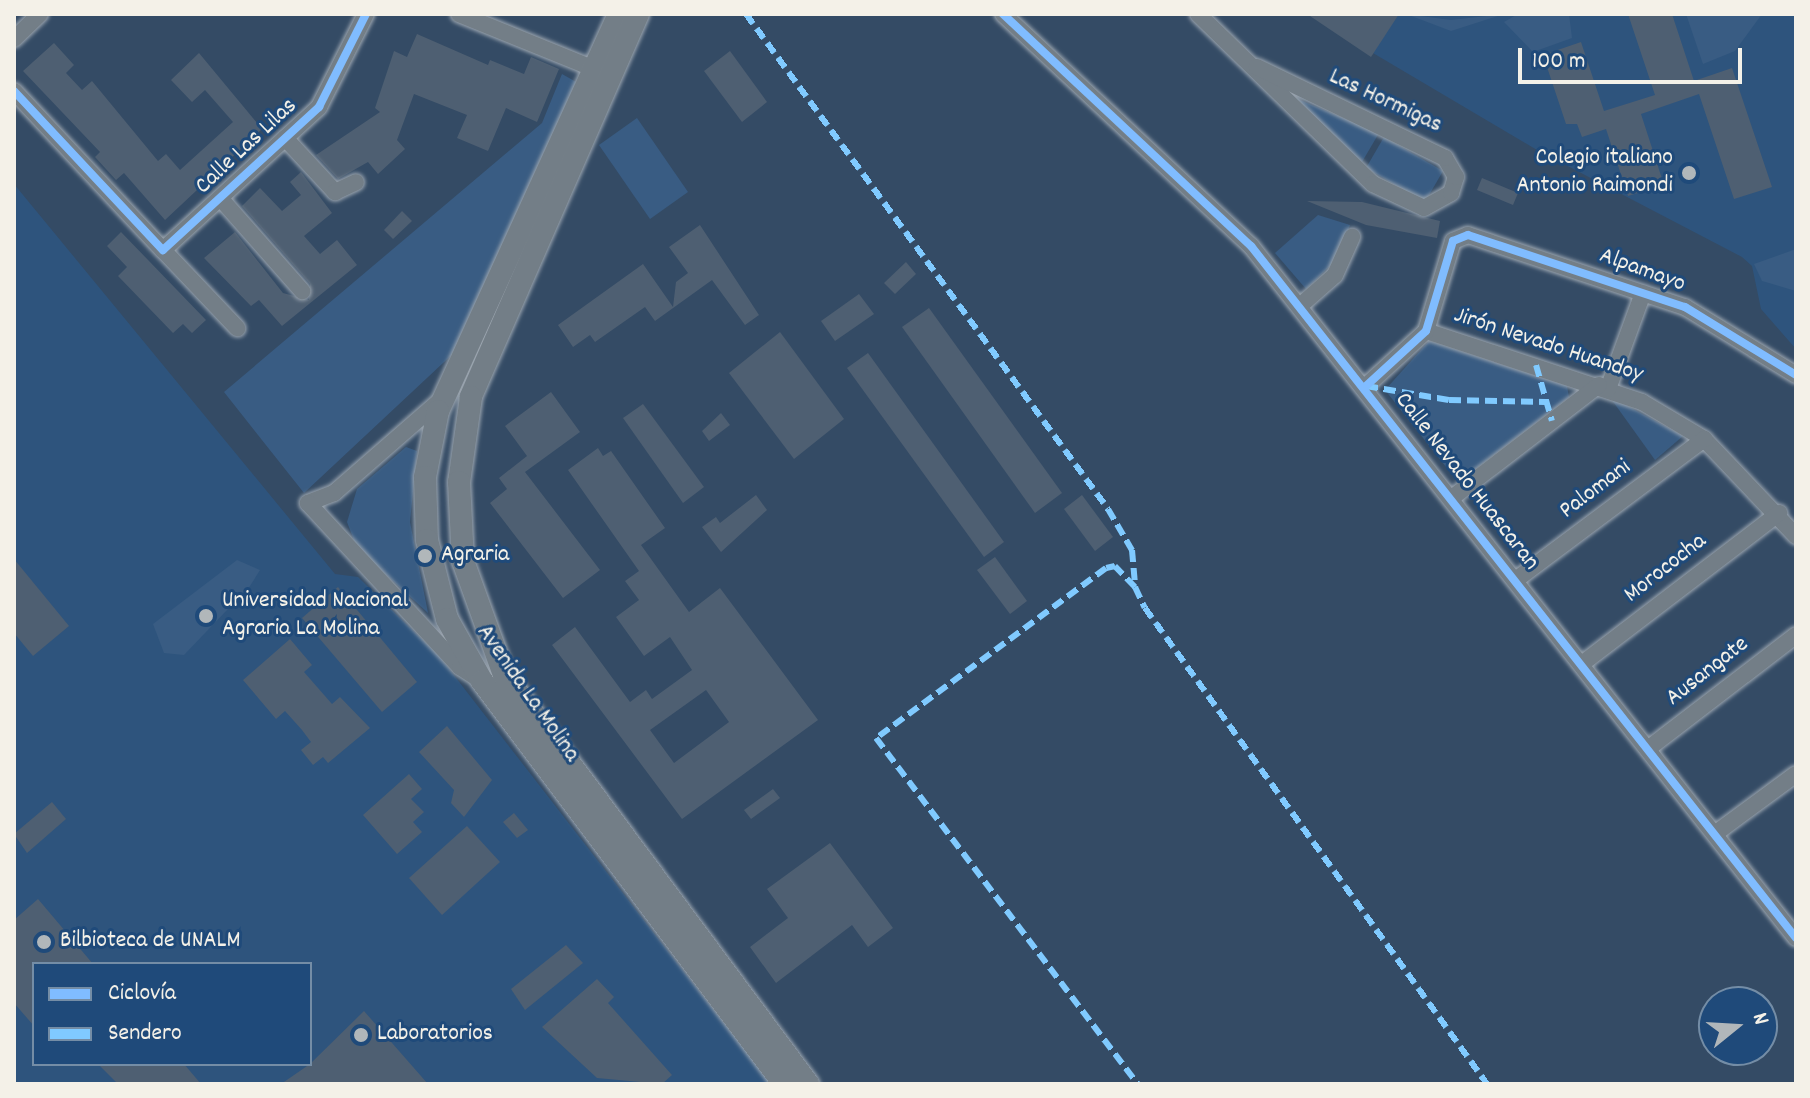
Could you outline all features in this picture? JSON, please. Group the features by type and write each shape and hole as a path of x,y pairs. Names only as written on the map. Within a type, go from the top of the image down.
{"main road":[{"name":"Avenida La Molina","path":"619,14 602,72 471,397 459,482 463,561 493,678 784,1084"},
{"name":"Avenida La Molina","path":"638,14 602,72 444,396 427,464 427,540 447,619 808,1084"},
{"path":"444,396 471,397"}],"street":[{"path":"14,39 40,14"},
{"name":"Calle Las Lilas","path":"161,250 221,199 335,85 366,14"},
{"path":"459,14 602,72"},
{"name":"Calle Nevado Huascaran","path":"1003,14 1251,246 1366,386 1796,938"},
{"name":"Las Hormigas","path":"1198,14 1257,67 1373,184 1424,208 1451,193 1456,177 1445,158 1257,67"},
{"path":"14,91 237,328"},
{"path":"285,138 335,192 356,182"},
{"path":"221,199 302,291"},
{"name":"Alpamayo","path":"1426,331 1460,235 1643,293 1731,329 1796,375"},
{"path":"1301,305 1335,275 1352,237"},
{"path":"1453,497 1604,387 1643,293"},
{"path":"1366,386 1426,331"},
{"name":"Jirón Nevado Huandoy","path":"1426,331 1604,387 1704,439 1779,513 1796,536"},
{"path":"444,396 334,493 308,503 460,667 493,678"},
{"name":"Palomani","path":"1517,579 1704,439"},
{"path":"323,522 334,493"},
{"name":"Morococha","path":"1583,663 1779,513"},
{"name":"Ausangate","path":"1649,748 1796,635"},
{"path":"1716,833 1796,774"},
{"path":"1780,917 1796,907"}],"shaded area":[{"name":"Colegio italiano Antonio Raimondi","path":"1307,14 1796,14 1796,349 1761,309 1752,266 1742,257 1537,150"},
{"path":"1406,14 1451,20 1504,14 1451,31"},
{"path":"1518,14 1569,14 1572,38 1533,52 1504,22"},
{"path":"1686,14 1762,14 1735,51 1703,64"},
{"path":"562,74 578,83 458,349 304,493 224,392 542,123"},
{"path":"1295,98 1379,133 1362,162"},
{"path":"637,118 688,192 650,219 599,145"},
{"path":"1384,137 1443,171 1425,202 1366,168"},
{"name":"Universidad Nacional Agraria La Molina","path":"14,184 335,574 358,577 439,656 771,1084 14,1084"},
{"path":"1318,215 1350,225 1337,259 1306,289 1275,253"},
{"path":"1796,249 1796,291 1762,281 1754,264"},
{"path":"1429,341 1567,386 1569,397 1458,482 1385,390"},
{"path":"1609,396 1683,436 1655,460"},
{"path":"406,447 417,451 410,522 428,613 357,548 347,522 357,489"},
{"path":"237,560 260,570 250,586 184,655 164,653 153,624"}],"building":[{"path":"1307,14 1399,14 1371,57"},
{"path":"1628,14 1672,14 1694,81 1732,68 1772,187 1734,199 1699,94 1641,114 1664,185 1628,196 1606,129 1582,137 1577,124 1566,124 1543,55 1581,42 1604,111 1655,95"},
{"path":"417,34 488,65 490,60 524,74 531,57 559,69 537,122 506,108 488,151 457,138 467,115 414,94 397,140 405,149 378,174 368,162 338,179 316,155 380,112 375,108 394,51 407,57"},
{"path":"54,43 74,65 66,73 82,90 92,81 158,161 166,154 180,170 233,122 205,90 192,102 171,80 199,53 262,129 165,220 124,173 116,180 95,157 100,152 23,71"},
{"path":"730,51 767,102 742,122 704,71"},
{"path":"301,172 332,213 304,236 320,254 337,240 357,265 282,326 259,300 251,306 204,258 235,232 283,293 309,300 310,284 242,206 260,188 282,211 301,195 290,182"},
{"path":"1482,178 1518,193 1513,205 1477,190"},
{"path":"1307,201 1362,202 1440,221 1437,238 1366,225"},
{"path":"402,211 412,221 393,239 384,230"},
{"path":"700,225 759,315 745,325 712,280 655,321 645,307 595,342 590,335 573,347 558,325 643,264 673,307 676,282 688,273 669,247"},
{"path":"121,232 206,320 192,333 183,324 173,333 118,276 127,267 107,246"},
{"path":"906,262 916,274 895,294 884,283"},
{"path":"859,294 874,314 835,341 821,321"},
{"path":"929,308 1062,493 1035,513 902,327"},
{"path":"780,332 844,419 794,459 729,373"},
{"path":"868,353 1004,542 984,557 847,368"},
{"path":"551,392 580,432 525,472 600,570 563,598 490,503 507,489 499,478 527,456 505,426"},
{"path":"643,404 704,487 683,503 623,418"},
{"path":"721,413 730,425 709,441 702,431"},
{"path":"598,448 603,456 611,451 665,528 641,545 689,612 720,588 818,720 682,819 552,645 575,627 630,702 646,690 652,699 692,670 670,637 644,656 616,617 639,600 625,581 639,571 568,470","holes":["706,690 729,722 674,763 650,730"]},
{"path":"756,495 767,510 721,552 702,527 716,517 720,523"},
{"path":"1082,495 1113,537 1095,551 1064,509"},
{"path":"995,557 1027,601 1010,614 977,570"},
{"path":"14,559 69,626 33,656 14,633"},
{"path":"338,587 417,682 382,712 302,618"},
{"path":"290,639 312,665 304,672 332,704 340,697 370,728 328,763 323,757 313,765 301,750 311,742 302,730 285,711 276,719 243,680"},
{"path":"447,726 492,780 464,817 451,803 454,790 419,752"},
{"path":"409,774 422,789 411,799 424,812 413,822 422,832 397,854 363,815"},
{"path":"773,789 780,798 751,819 744,810"},
{"path":"52,802 66,819 27,853 14,834"},
{"path":"514,813 528,830 517,838 503,822"},
{"path":"467,826 500,862 442,915 409,878"},
{"path":"830,843 893,928 868,947 852,925 776,983 750,947 788,918 767,889"},
{"name":"Bilbioteca de UNALM","path":"38,899 91,962 32,962 32,1024 14,1003 14,920"},
{"path":"566,945 583,963 525,1010 511,989"},
{"path":"597,979 614,997 608,1003 672,1075 662,1084 597,1078 542,1027"},
{"name":"Laboratorios","path":"364,1011 428,1084 281,1084 307,1066 312,1066 312,1062"},
{"path":"100,1066 186,1066 201,1084 118,1084"}],"marked path":[{"path":"746,14 1108,509 1132,550 1135,587 1145,608 1487,1084"},
{"path":"1536,365 1552,421"},
{"path":"1366,386 1449,400 1546,402"},
{"path":"1135,587 1115,566 1106,568 876,738 1138,1084"}],"cycle path":[{"path":"14,91 163,250 319,107 366,14"},
{"path":"1003,14 1251,246 1796,938"},
{"path":"1366,386 1426,331 1453,241 1468,235 1685,307 1796,375"}],"place":[{"name":"Colegio italiano Antonio Raimondi","path":"1689,173"},
{"name":"Agraria","path":"425,556"},
{"name":"Universidad Nacional Agraria La Molina","path":"206,616"},
{"name":"Bilbioteca de UNALM","path":"44,942"},
{"name":"Laboratorios","path":"361,1035"}]}
